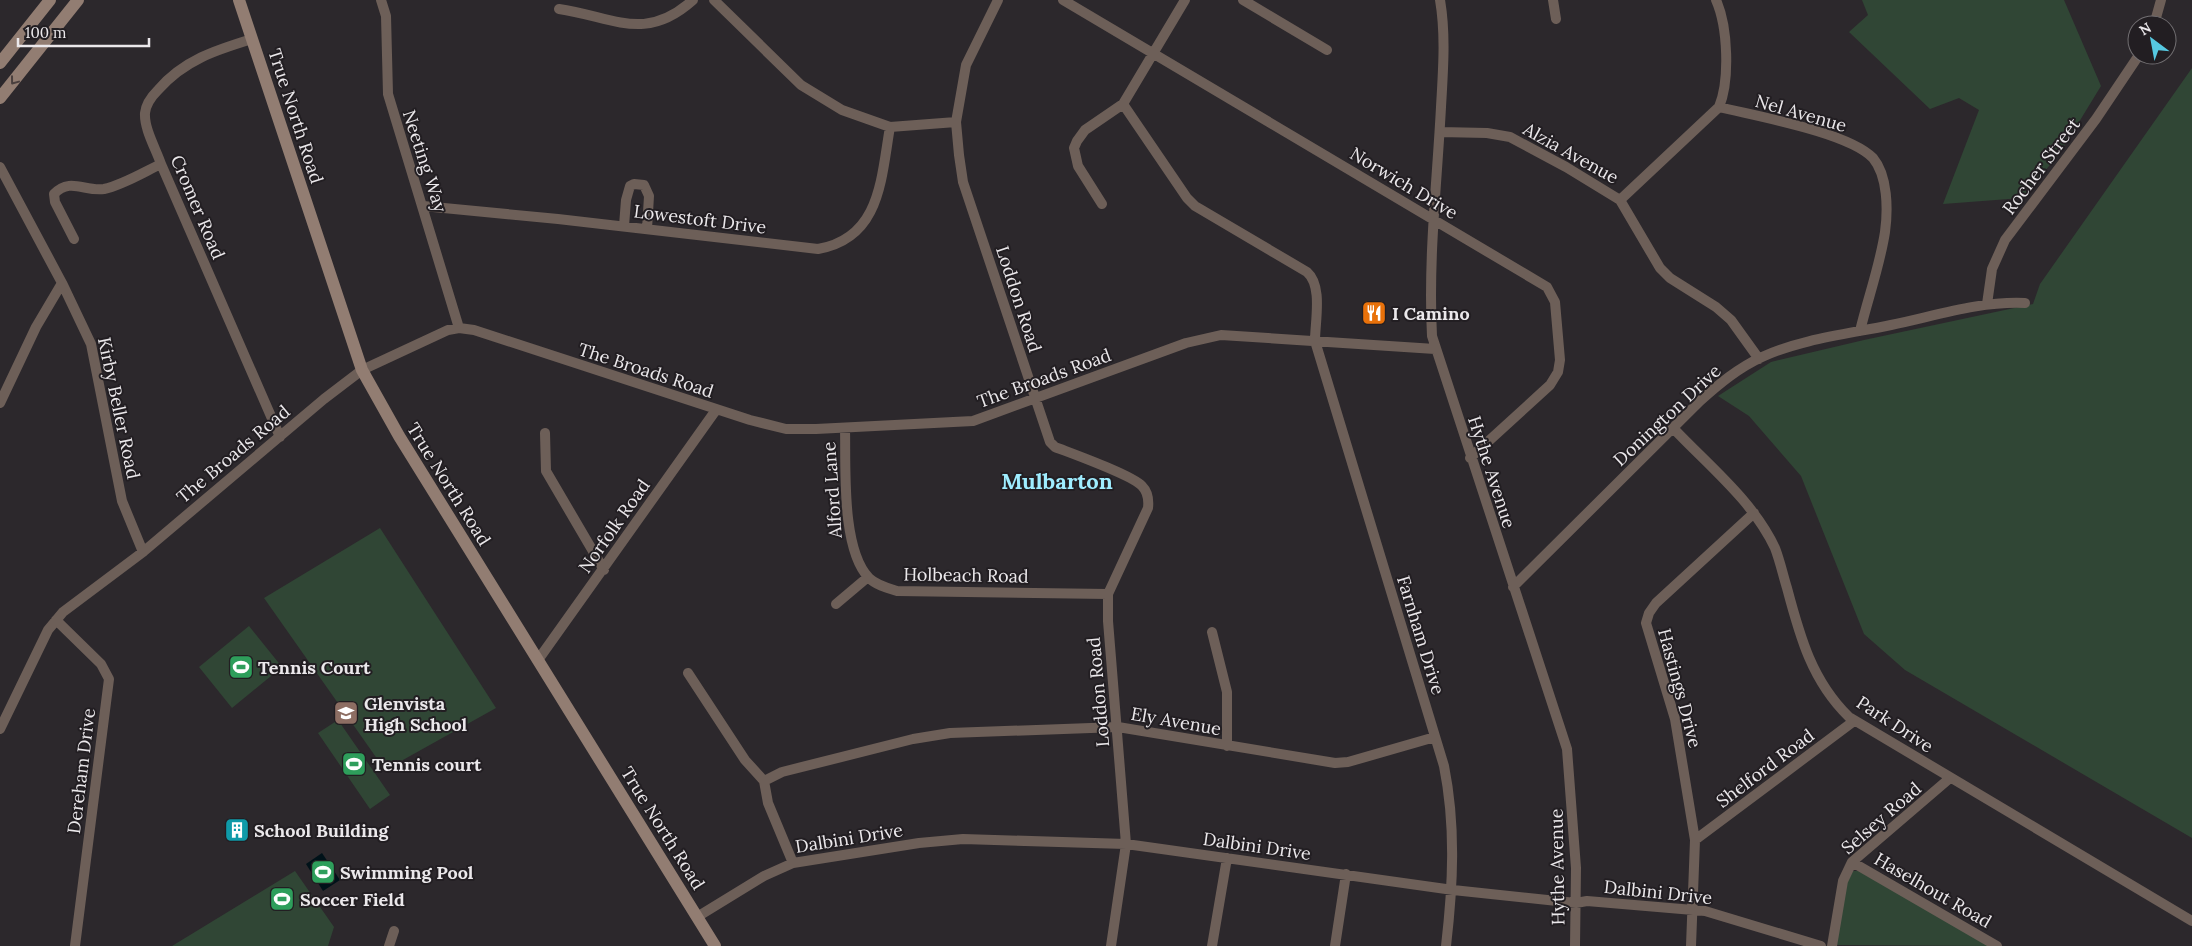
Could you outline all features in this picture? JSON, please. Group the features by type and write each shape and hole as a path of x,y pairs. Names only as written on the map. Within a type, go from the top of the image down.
{"main road":[{"path":"0,63 50,0"},
{"path":"0,98 78,0"},
{"name":"True North Road","path":"239,0 362,370 398,436 715,946"}],"street":[{"name":"Neeting Way","path":"381,0 386,16 388,94 459,328"},
{"path":"559,9 585,12 614,21 647,25 666,20 693,0"},
{"path":"714,0 801,85 842,110 890,126 956,122"},
{"name":"Loddon Road","path":"998,0 966,65 956,122 963,182 1046,433 1055,447 1134,480 1146,490 1149,498 1148,508 1108,594 1126,844 1111,946"},
{"name":"Norwich Drive","path":"1063,0 1547,287 1555,302 1560,360 1556,378 1470,458"},
{"path":"1102,204 1078,166 1074,148 1085,130 1123,104 1186,0"},
{"path":"1243,0 1327,50"},
{"name":"Hythe Avenue","path":"1440,0 1444,39 1431,307 1435,349 1561,731 1569,762 1576,903 1575,946"},
{"path":"1553,0 1556,19"},
{"path":"1620,200 1719,107 1723,97 1726,64 1722,24 1716,0"},
{"path":"2157,15 2162,0"},
{"name":"Cromer Road","path":"252,39 191,61 171,77 153,96 146,107 145,121 161,164 280,437"},
{"name":"Rocher Street","path":"1987,304 1992,269 2005,240 2096,118 2132,65"},
{"name":"Farnham Drive","path":"1123,104 1187,198 1195,206 1310,275 1316,290 1315,341 1444,766 1450,794 1453,890 1446,946"},
{"name":"Nel Avenue","path":"1719,107 1827,135 1863,150 1874,159 1885,188 1886,225 1880,257 1860,331"},
{"name":"Lowestoft Drive","path":"423,206 624,226 818,249 833,246 847,240 861,227 871,213 890,126"},
{"name":"Alzia Avenue","path":"1440,132 1487,133 1510,137 1566,166 1620,200 1660,268 1670,278 1716,307 1731,320 1759,358"},
{"path":"74,239 55,202 54,194 60,188 70,185 103,189 161,164"},
{"name":"Kirby Beller Road","path":"0,167 62,283 91,344 122,501 143,552"},
{"path":"624,226 627,191 630,186 639,184 644,185 649,196 647,229"},
{"path":"0,403 36,327 62,283"},
{"name":"Donington Drive","path":"1513,587 1716,386 1759,358 1795,346 1987,304 2025,302"},
{"name":"The Broads Road","path":"0,729 42,641 56,620 84,595 143,552 362,370 437,334 459,328 474,330 716,410 786,429 962,423 973,421 1204,338 1221,335 1435,349"},
{"name":"Norfolk Road","path":"538,660 604,570 716,410"},
{"name":"Alford Lane","path":"844,428 849,527 857,558 868,577"},
{"name":"Park Drive","path":"1674,429 1754,513 1777,554 1805,652 1814,671 1831,698 1854,721 2192,921"},
{"path":"545,433 546,471 604,570"},
{"name":"Hastings Drive","path":"1691,946 1695,840 1675,719 1646,623 1649,613 1656,603 1754,513"},
{"path":"836,604 868,577"},
{"name":"Holbeach Road","path":"868,577 874,582 896,591 1108,594"},
{"name":"Dereham Drive","path":"56,620 101,664 109,679 75,946"},
{"path":"1212,632 1227,692 1228,746"},
{"path":"688,673 745,760 764,781 768,804 793,863"},
{"name":"Shelford Road","path":"1695,840 1854,721"},
{"name":"Ely Avenue","path":"764,781 782,772 929,736 950,733 1118,727 1335,762 1348,762 1434,737"},
{"name":"Selsey Road","path":"1832,946 1843,882 1852,862 1950,778"},
{"name":"Dalbini Drive","path":"697,917 764,876 793,863 941,840 1126,844 1453,890 1576,903 1586,901 1693,909 1725,915 1821,946"},
{"path":"1212,946 1227,858"},
{"name":"Haselhout Road","path":"1852,862 1997,946"},
{"path":"1335,946 1346,874"},
{"path":"389,946 394,931"}],"green space":[{"path":"1862,0 2064,0 2101,86 2060,153 2022,198 1943,204 1979,110 1959,98 1930,109 1849,32 1868,15"},
{"path":"2192,68 2192,838 1905,670 1864,634 1801,476 1749,416 1718,396 1771,362 2033,304 2040,284"},
{"path":"380,528 496,708 385,770 264,598"},
{"name":"Tennis Court","path":"249,626 282,667 232,708 199,667"},
{"name":"Tennis court","path":"338,720 390,795 370,809 318,733"},
{"name":"Soccer Field","path":"295,871 334,927 328,946 172,946"},
{"path":"1853,871 1859,871 1990,946 1837,945 1842,891"}],"shaded area":[{"name":"Swimming Pool","path":"322,853 340,880 323,891 306,864"}],"place":[{"name":"I Camino","path":"1374,313"},
{"name":"Tennis Court","path":"241,667"},
{"name":"Glenvista High School","path":"346,713"},
{"name":"Tennis court","path":"354,764"},
{"name":"School Building","path":"237,830"},
{"name":"Swimming Pool","path":"323,872"},
{"name":"Soccer Field","path":"282,899"}],"district":[{"name":"Mulbarton","path":"1057,481"}]}
